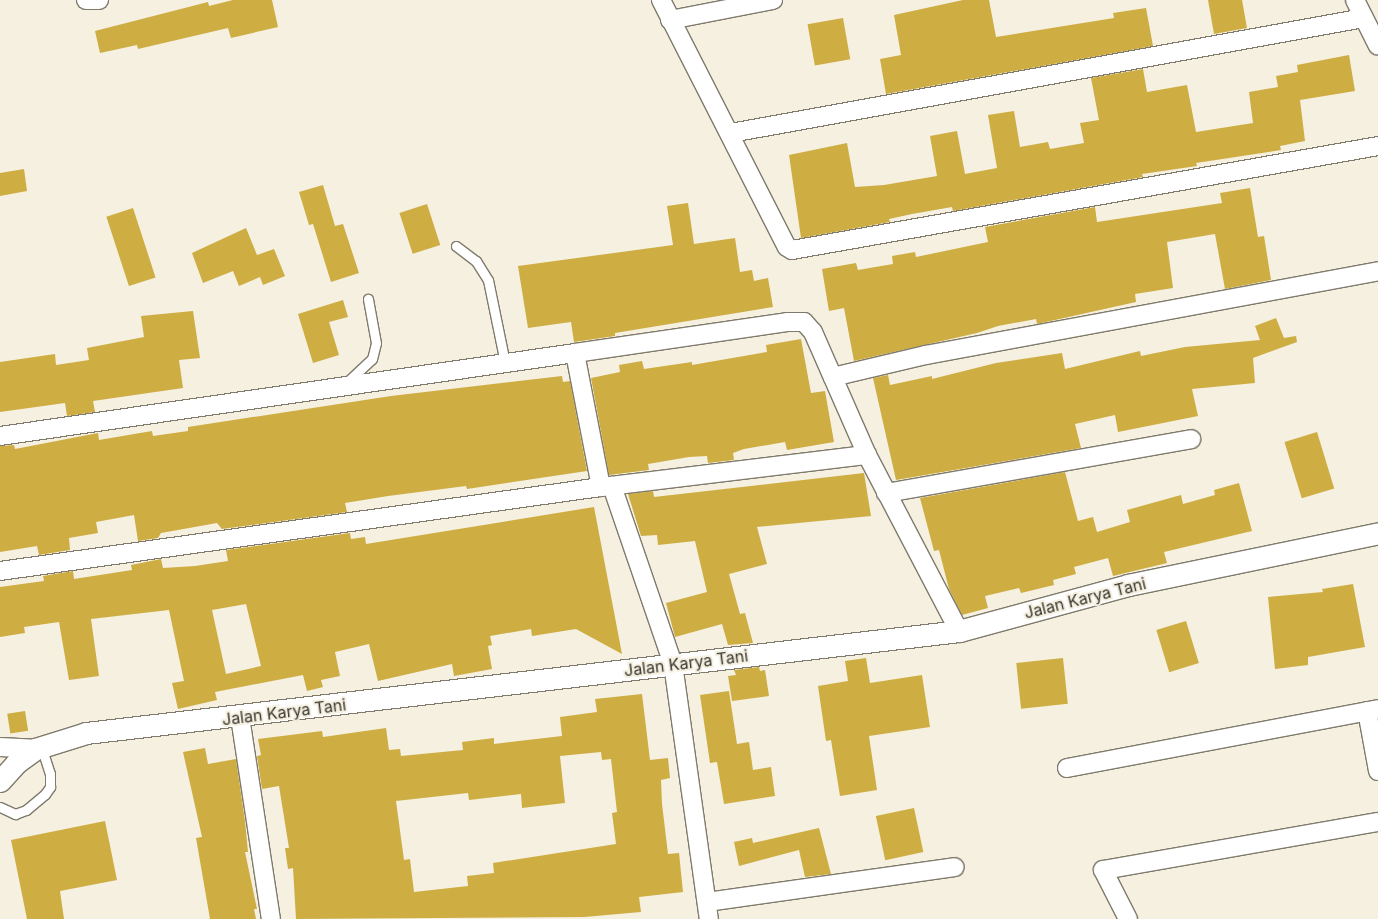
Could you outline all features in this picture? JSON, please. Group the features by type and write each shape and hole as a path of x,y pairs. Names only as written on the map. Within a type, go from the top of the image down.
{"street":[{"path":"86,0 99,0"},
{"path":"661,0 731,133 787,247 799,250 1220,172 1378,146"},
{"path":"670,20 773,0"},
{"path":"1355,0 1378,46"},
{"path":"731,133 1364,18"},
{"path":"833,377 944,352 1378,271"},
{"path":"0,436 797,321 813,332 867,455 959,631"},
{"path":"575,353 606,487 673,664 708,915 954,867"},
{"path":"886,493 1192,439"},
{"path":"0,571 606,487 867,455"},
{"name":"Jalan Karya Tani","path":"0,781 16,763 38,748 86,733 240,717 959,631 1128,585 1378,532"},
{"path":"1067,768 1372,710 1378,771"},
{"path":"240,717 271,919"},
{"path":"0,747 38,748"},
{"path":"1128,919 1103,870 1378,822"}],"lane":[{"path":"456,246 476,262 488,280 505,363"},
{"path":"341,387 372,359 376,337 368,299"},
{"path":"0,807 15,814 26,810 45,794 50,787 50,774 38,748"}],"building":[{"path":"233,0 272,0 278,27 231,38 228,28 138,49 137,45 100,53 95,31 208,2 209,6"},
{"path":"963,0 989,0 996,37 1114,18 1113,13 1146,8 1153,46 886,94 880,59 901,55 894,15"},
{"path":"1208,0 1242,0 1247,28 1214,34"},
{"path":"843,18 850,59 815,66 808,24"},
{"path":"1349,55 1355,91 1300,100 1305,141 1280,146 1281,150 1196,163 1197,166 1142,174 1143,177 953,211 952,207 912,214 889,219 890,222 801,238 789,155 847,143 855,187 884,185 937,176 930,136 957,131 965,174 997,168 988,115 1014,111 1020,147 1048,142 1050,149 1084,143 1080,123 1099,120 1091,78 1143,69 1147,92 1187,85 1196,132 1253,123 1249,92 1278,87 1276,76 1298,72 1297,65"},
{"path":"24,169 27,191 0,196 0,173"},
{"path":"323,185 335,226 343,224 359,273 331,282 313,224 309,225 299,192"},
{"path":"1250,188 1258,237 1264,236 1271,280 1225,289 1215,234 1167,242 1173,288 1135,294 1136,302 1037,324 1036,319 998,326 977,333 854,361 844,308 829,311 822,269 856,263 858,270 893,264 892,256 915,252 916,257 988,242 985,227 1095,207 1097,222 1222,203 1220,193"},
{"path":"688,203 694,244 735,238 740,272 752,270 754,281 768,278 773,307 615,333 615,336 574,342 571,322 528,328 518,266 673,245 667,206"},
{"path":"427,204 440,245 413,254 399,213"},
{"path":"133,208 156,277 129,286 106,217"},
{"path":"246,228 257,255 274,249 285,276 263,285 260,277 239,286 233,271 203,283 192,253"},
{"path":"343,300 348,317 329,322 339,355 313,363 298,314"},
{"path":"193,311 200,358 179,360 183,388 93,401 95,412 67,416 65,403 0,412 0,362 55,354 56,365 89,360 87,348 144,337 141,316"},
{"path":"1276,318 1284,338 1296,336 1297,342 1253,358 1255,383 1192,389 1198,416 1118,432 1115,415 1075,424 1081,448 896,480 873,378 888,375 890,385 932,376 932,379 996,363 1062,353 1065,369 1140,351 1141,356 1185,347 1260,340 1255,326"},
{"path":"801,339 811,393 825,391 834,442 787,450 785,442 744,449 733,453 734,460 708,463 707,456 689,457 648,464 649,470 609,475 591,378 620,372 619,365 642,361 644,369 692,362 692,365 767,352 766,345"},
{"path":"562,376 563,382 570,381 587,471 467,489 466,486 388,496 345,503 347,512 222,529 217,523 161,533 158,538 138,541 134,515 96,522 98,533 69,538 70,550 39,555 37,546 0,552 0,446 14,445 15,449 98,433 99,440 152,431 153,436 188,431 188,427 391,396"},
{"path":"1317,432 1334,488 1302,498 1284,442"},
{"path":"1065,472 1078,521 1093,517 1097,532 1130,522 1127,510 1181,495 1183,504 1215,495 1214,490 1239,483 1252,531 1164,552 1167,563 1113,576 1108,558 1074,567 1076,574 1053,580 1054,585 1021,593 1019,588 985,596 988,608 962,615 949,589 939,550 934,551 920,498"},
{"path":"864,473 871,516 757,527 767,564 729,574 740,614 745,613 753,643 728,645 722,624 675,637 666,603 707,592 695,541 658,545 657,535 641,536 628,494 653,491 654,497"},
{"path":"594,507 622,654 576,629 532,636 531,629 490,636 492,645 488,646 492,669 454,676 452,664 378,681 369,644 335,652 340,676 321,680 323,687 307,691 303,675 215,692 217,700 178,709 172,683 184,681 169,610 91,619 99,676 69,680 59,622 24,627 25,633 0,637 0,587 44,581 43,576 73,571 74,579 132,570 131,565 161,559 163,568 195,566 228,561 226,550 350,533 351,539 365,537 366,544","holes":["246,604 261,666 226,674 212,610"]},
{"path":"1353,584 1365,647 1308,657 1308,665 1275,669 1268,597 1323,592 1322,589"},
{"path":"1186,621 1199,663 1169,672 1156,630"},
{"path":"866,658 870,683 922,675 930,727 869,736 877,790 840,796 831,740 826,741 818,686 848,681 845,661"},
{"path":"1063,658 1068,704 1021,709 1016,663"},
{"path":"759,667 760,671 765,670 769,696 732,701 728,676 736,675 734,670"},
{"path":"729,691 737,744 749,742 753,770 771,767 775,796 724,804 717,762 710,763 700,695"},
{"path":"642,694 650,760 668,758 670,778 661,780 662,804 668,854 679,853 683,892 639,897 641,912 584,917 296,919 293,868 288,869 285,848 289,848 279,786 262,789 257,756 261,755 258,739 322,731 323,737 386,728 389,750 400,749 401,756 463,750 462,742 494,738 494,744 562,736 560,717 597,712 595,699","holes":["601,752 602,760 611,759 617,812 612,813 616,844 493,863 494,873 467,876 468,886 414,892 410,859 404,860 396,801 468,793 469,800 521,794 522,808 565,803 560,756"]},
{"path":"25,711 28,731 10,734 7,714"},
{"path":"205,748 208,764 236,759 248,852 245,852 257,909 254,909 256,919 210,919 196,838 202,837 183,752"},
{"path":"914,808 923,852 885,860 876,816"},
{"path":"105,821 117,880 60,891 64,919 27,919 11,840"},
{"path":"819,828 831,874 805,877 799,850 739,866 734,842 752,838 753,843"}]}
